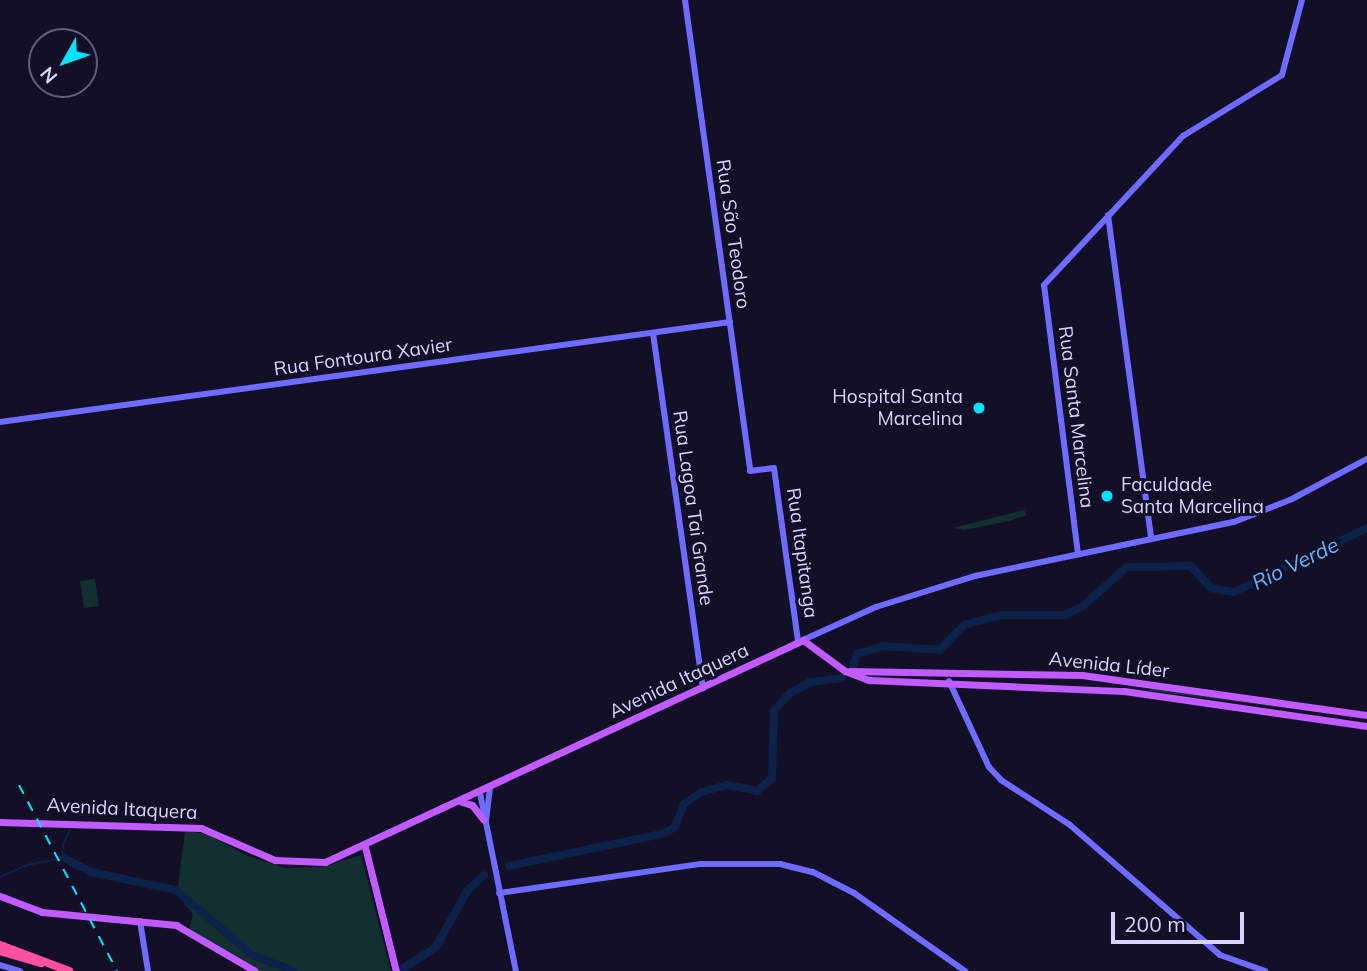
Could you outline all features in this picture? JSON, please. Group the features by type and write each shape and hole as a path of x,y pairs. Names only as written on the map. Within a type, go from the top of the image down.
{"highway":[{"path":"0,945 69,971"},
{"path":"0,951 59,971"}],"main road":[{"name":"Avenida Itaquera","path":"0,822 201,828 255,853 289,863 325,862 365,847 800,641"},
{"path":"800,641 845,671 878,681 949,681"},
{"name":"Avenida Líder","path":"845,671 1082,675 1367,715"},
{"name":"Avenida Líder","path":"949,681 1125,691 1367,726"},
{"path":"461,802 471,805 483,819"},
{"path":"365,847 395,969"},
{"path":"0,895 42,912 140,921 191,930 255,971"}],"street":[{"name":"Rua São Teodoro","path":"685,0 750,471 774,468"},
{"path":"1151,539 1108,215 1183,136 1282,75 1302,0"},
{"name":"Rua Santa Marcelina","path":"1078,554 1044,285 1108,215"},
{"name":"Rua Fontoura Xavier","path":"0,422 730,322"},
{"name":"Rua Lagoa Tai Grande","path":"653,333 703,688"},
{"path":"800,641 922,592 1257,514 1367,459"},
{"name":"Rua Itapitanga","path":"774,468 800,641"},
{"path":"949,681 994,775 1070,825 1220,955 1265,971"},
{"path":"486,830 490,788"},
{"path":"480,793 483,819 516,971"},
{"path":"499,893 701,864 780,864 813,872 854,893 965,971"},
{"path":"140,921 148,971"},
{"path":"0,965 20,971"}],"green space":[{"path":"1024,510 1027,515 1009,521 964,530 953,528"},
{"path":"95,579 99,606 84,608 80,581"},
{"path":"1150,688 1308,711 1150,691"},
{"path":"185,831 207,834 248,856 285,868 324,867 361,855 391,971 253,971 189,930 193,914 177,894"}],"waterway":[{"name":"Rio Verde","path":"853,667 857,654 884,646 940,650 964,625 1002,615 1065,615 1083,606 1127,567 1191,566 1211,588 1234,592 1367,528"},
{"path":"509,866 665,833 675,827 684,804 701,792 727,785 757,791 772,778 774,711 789,694 810,682 842,678"},
{"path":"0,877 27,865 64,858 63,844 70,830"},
{"path":"64,858 91,872 176,890 252,955 293,971"},
{"path":"399,971 436,947 467,891 484,875"}],"railway":[{"path":"19,785 117,971"}],"place":[{"name":"Hospital Santa Marcelina","path":"979,408"},
{"name":"Faculdade Santa Marcelina","path":"1107,496"}]}
